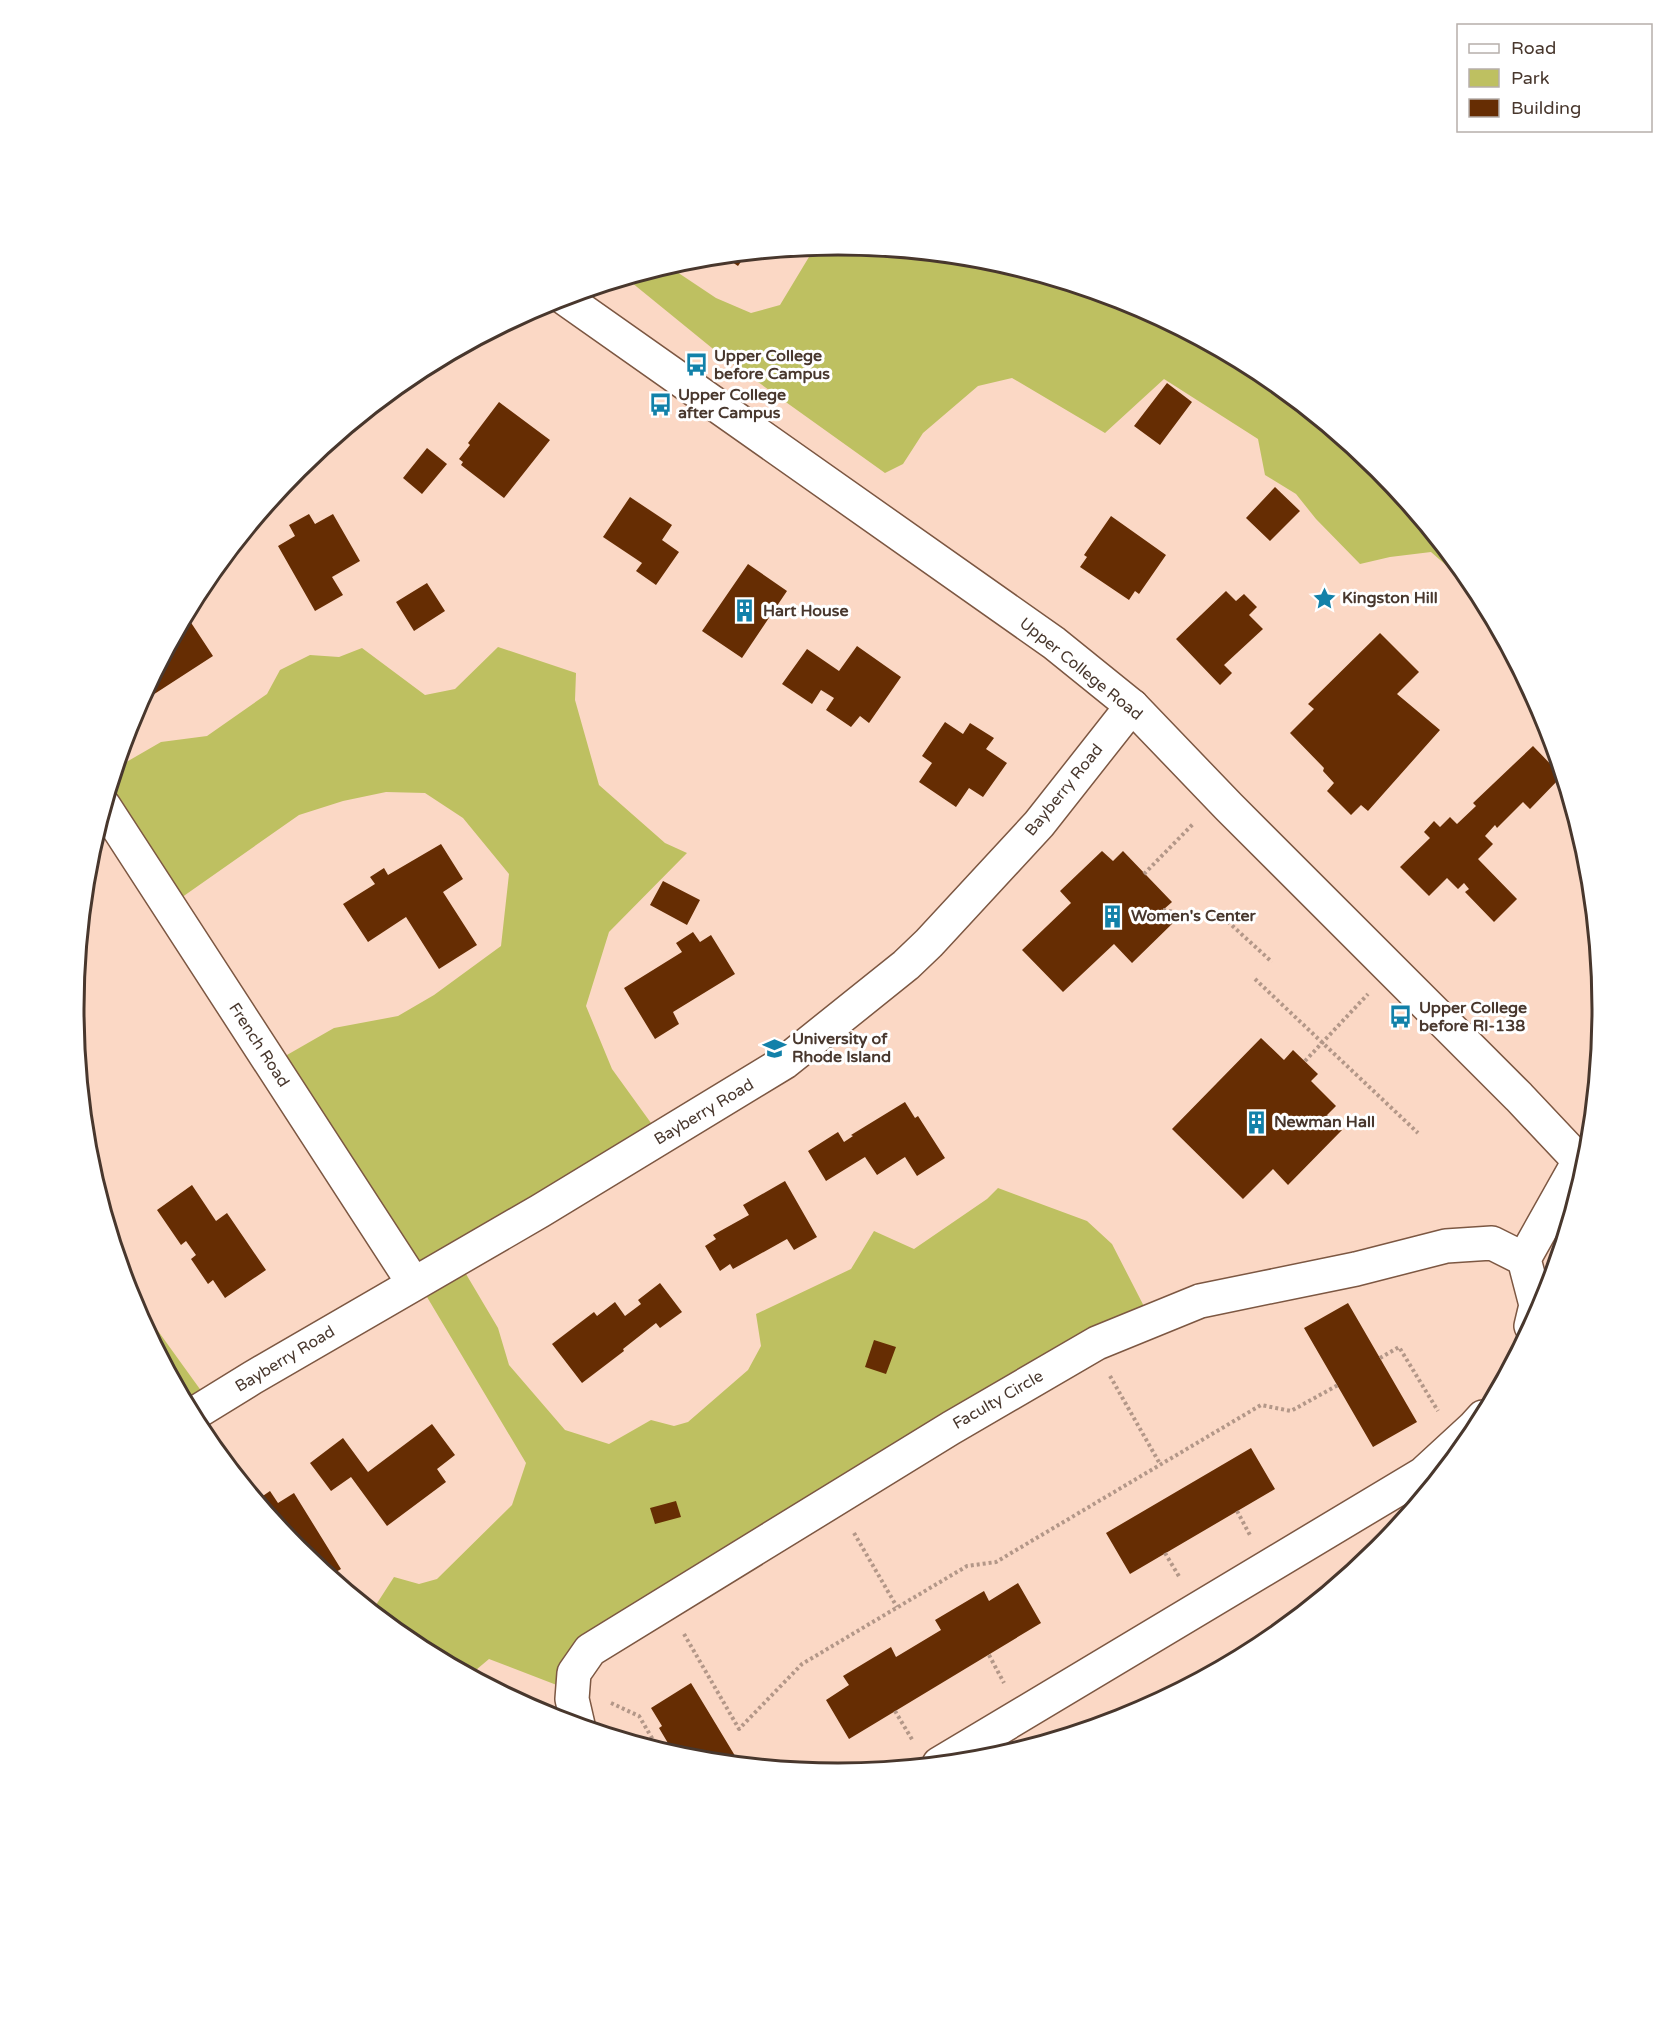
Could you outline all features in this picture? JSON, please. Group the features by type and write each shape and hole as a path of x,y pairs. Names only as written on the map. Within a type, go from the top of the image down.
{"street":[{"name":"Upper College Road","path":"572,304 1044,636 1132,706 1229,807 1519,1097 1577,1159"},
{"name":"Bayberry Road","path":"200,1410 540,1211 785,1062 929,943 1039,824 1132,706"},
{"name":"French Road","path":"110,815 414,1284"},
{"path":"1534,1299 1524,1259 1572,1181"},
{"name":"Faculty Circle","path":"576,1716 572,1699 574,1673 590,1650 951,1428 1097,1343 1200,1300 1356,1269 1446,1246 1492,1243 1524,1259"},
{"path":"956,1754 1423,1474 1449,1451"}],"path":[{"path":"1144,873 1194,822"},
{"path":"1164,910 1226,920 1272,962"},
{"path":"1255,979 1418,1133"},
{"path":"1305,1061 1368,994"},
{"path":"1380,1358 1399,1347 1457,1440"},
{"path":"1110,1375 1160,1464"},
{"path":"660,1606 686,1637 739,1729 802,1664 967,1566 996,1562 1261,1405 1291,1411 1338,1385"},
{"path":"854,1533 897,1607"},
{"path":"573,1692 616,1705 639,1716 653,1739"}],"green space":[{"path":"838,255 936,261 985,269 1080,295 1127,312 1215,356 1257,382 1297,411 1371,476 1405,512 1449,567 1431,552 1390,557 1360,564 1316,519 1296,494 1265,475 1258,439 1164,379 1105,433 1012,378 978,386 923,433 903,464 885,473 723,357 633,284 678,272 716,298 751,313 780,305 809,256"},
{"path":"498,647 576,673 575,700 599,785 665,843 687,853 609,932 586,1006 612,1069 664,1141 480,1261 466,1274 498,1328 509,1365 565,1430 609,1444 651,1420 674,1426 688,1422 748,1370 761,1346 756,1314 851,1269 874,1231 914,1249 987,1199 998,1188 1087,1221 1112,1244 1151,1320 600,1650 580,1694 489,1659 476,1670 419,1636 376,1605 394,1577 419,1584 437,1579 512,1505 526,1463 427,1297 273,1063 334,1028 398,1016 434,995 501,946 509,874 463,818 425,793 386,792 343,801 299,815 178,900 111,809 126,762 161,742 207,736 267,694 280,670 310,655 339,657 362,648 425,695 455,689"},
{"path":"154,1326 215,1410 205,1419 185,1386"}],"building":[{"path":"1167,383 1192,402 1160,445 1134,426"},
{"path":"499,402 550,440 504,498 461,465 463,462 459,459 470,445 468,443"},
{"path":"427,448 447,464 422,494 403,478"},
{"path":"1275,487 1300,511 1270,541 1246,518"},
{"path":"630,497 672,525 662,540 679,552 656,585 636,571 642,563 603,537"},
{"path":"309,514 315,524 333,514 360,561 332,577 343,595 315,611 278,546 295,536 289,525"},
{"path":"1111,516 1166,555 1139,594 1135,591 1129,600 1080,567 1087,557 1084,555"},
{"name":"Hart House","path":"748,564 787,591 742,658 702,631"},
{"path":"427,583 445,611 414,631 396,602"},
{"path":"1226,591 1236,601 1244,594 1257,607 1249,615 1263,629 1224,665 1232,673 1220,685 1176,639"},
{"path":"191,622 213,656 153,695"},
{"path":"1380,633 1419,672 1397,694 1440,730 1368,811 1361,805 1351,815 1327,791 1334,783 1323,771 1324,768 1290,733 1314,709 1308,704"},
{"path":"857,646 901,677 869,723 860,716 851,727 826,710 834,698 821,690 812,704 782,684 807,649 839,671"},
{"path":"945,722 963,734 970,723 994,738 986,749 1007,763 983,797 969,788 956,807 919,782 932,763 922,756"},
{"path":"1533,746 1551,765 1556,782 1530,809 1523,802 1497,828 1495,825 1485,836 1493,844 1478,859 1517,899 1494,922 1465,892 1469,889 1464,883 1458,889 1447,878 1429,896 1400,867 1430,838 1424,832 1434,821 1440,827 1450,817 1457,824 1476,806 1473,803"},
{"path":"441,844 463,879 443,892 477,945 439,969 406,917 368,942 343,904 375,884 370,877 384,868 388,875"},
{"name":"Women's Center","path":"1102,851 1113,861 1123,851 1172,902 1163,910 1175,921 1132,963 1114,944 1063,992 1022,950 1071,903 1060,891"},
{"path":"663,881 700,900 687,925 650,905"},
{"path":"693,932 700,942 711,935 735,974 673,1012 679,1024 655,1039 624,988 682,952 676,943"},
{"name":"Newman Hall","path":"1261,1038 1284,1060 1293,1050 1318,1074 1311,1081 1336,1106 1327,1115 1342,1130 1288,1185 1273,1169 1243,1199 1172,1129"},
{"path":"905,1102 915,1118 918,1116 945,1158 917,1176 905,1157 877,1175 865,1157 826,1181 808,1151 838,1132 844,1142 853,1136 851,1135"},
{"path":"785,1181 817,1237 794,1250 787,1239 733,1269 730,1264 720,1271 705,1246 716,1239 713,1235 749,1215 743,1205"},
{"path":"192,1185 216,1221 227,1213 266,1270 225,1298 213,1280 208,1284 191,1259 196,1255 186,1241 181,1245 157,1210"},
{"path":"660,1283 682,1312 660,1328 656,1323 582,1383 552,1344 594,1312 597,1316 615,1302 625,1316 641,1304 638,1300"},
{"path":"1348,1303 1417,1422 1373,1447 1304,1328"},
{"path":"874,1340 896,1347 886,1374 865,1367"},
{"path":"432,1424 455,1455 437,1469 446,1482 387,1526 351,1477 331,1491 310,1463 343,1438 368,1472"},
{"path":"1251,1448 1275,1489 1130,1574 1106,1533"},
{"path":"270,1491 278,1503 294,1493 341,1569 336,1572 305,1542 263,1496"},
{"path":"676,1501 681,1517 655,1524 650,1508"},
{"path":"1018,1583 1041,1623 849,1739 826,1700 849,1685 843,1676 891,1647 896,1657 941,1630 935,1620 984,1591 989,1601"},
{"path":"691,1683 735,1756 668,1743 659,1728 662,1726 651,1708"}],"place":[{"name":"Upper College before Campus","path":"696,365"},
{"name":"Upper College after Campus","path":"660,404"},
{"name":"Kingston Hill","path":"1324,598"},
{"name":"Hart House","path":"745,611"},
{"name":"Women's Center","path":"1113,916"},
{"name":"Upper College before RI-138","path":"1401,1017"},
{"name":"University of Rhode Island","path":"774,1048"},
{"name":"Newman Hall","path":"1256,1122"}]}
